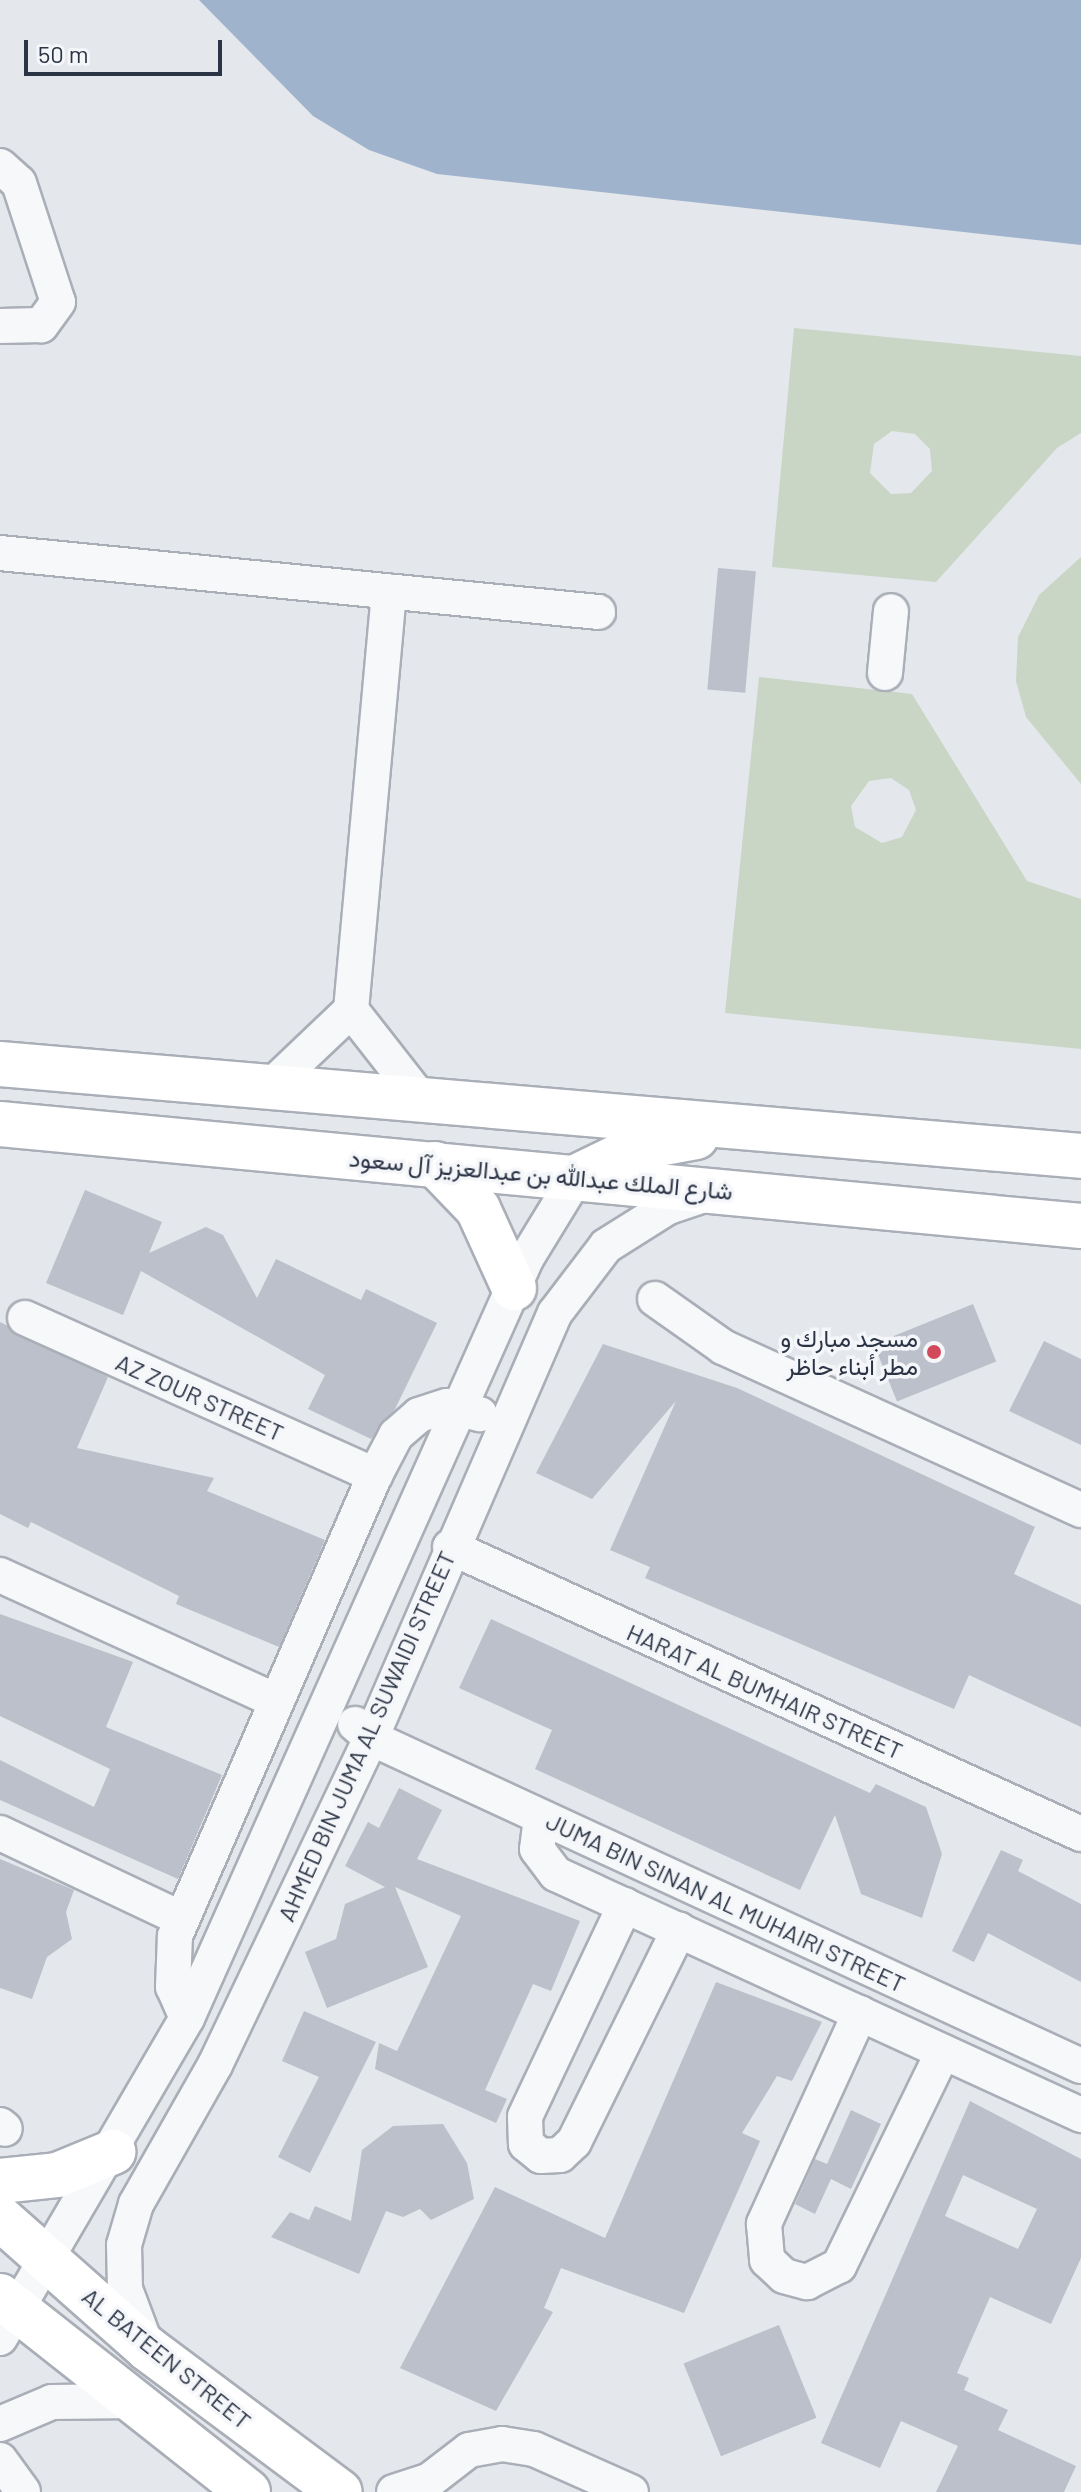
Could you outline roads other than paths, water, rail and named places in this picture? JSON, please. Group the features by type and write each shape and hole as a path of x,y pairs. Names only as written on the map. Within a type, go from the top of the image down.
{"main road":[{"path":"0,1033 177,1061 270,1087"},
{"path":"0,1064 1081,1156"},
{"name":"شارع الملك عبدالله بن عبدالعزيز آل سعود","path":"0,1124 1081,1226"},
{"path":"576,1177 636,1148 770,1129"},
{"path":"435,1164 478,1209 514,1288"},
{"path":"0,2181 57,2175 115,2150"},
{"name":"AL BATEEN STREET","path":"0,2218 148,2349 340,2492"},
{"path":"6,2314 134,2401 248,2492"}],"street":[{"path":"0,166 19,183 58,302 41,325 0,326"},
{"path":"0,553 598,612"},
{"path":"270,1087 351,1010 389,592"},
{"path":"885,673 891,611"},
{"path":"351,1010 420,1098"},
{"name":"AHMED BIN JUMA AL SUWAIDI STREET","path":"6,2314 47,2260 115,2150 187,2018 340,1686 541,1228 576,1177"},
{"name":"AHMED BIN JUMA AL SUWAIDI STREET","path":"148,2349 131,2314 123,2263 128,2226 215,2065 371,1738 496,1436 579,1274 633,1226 717,1191"},
{"path":"655,1299 723,1347 1081,1510"},
{"name":"AZ ZOUR STREET","path":"25,1318 375,1475"},
{"path":"187,2018 171,1970 182,1919 375,1475 406,1424 433,1409 462,1406 487,1420 496,1436"},
{"name":"HARAT AL BUMHAIR STREET","path":"450,1547 1081,1834"},
{"path":"0,1575 277,1701"},
{"path":"340,1686 353,1722 371,1738"},
{"name":"JUMA BIN SINAN AL MUHAIRI STREET","path":"371,1738 1081,2066"},
{"path":"541,1817 537,1849 550,1869 1081,2115"},
{"path":"0,1833 182,1919"},
{"name":"JUMA BIN SINAN AL MUHAIRI STREET","path":"625,1905 525,2117 522,2136 541,2156 560,2155 574,2142 679,1930"},
{"name":"JUMA BIN SINAN AL MUHAIRI STREET","path":"860,2013 764,2224 767,2260 784,2276 819,2280 839,2266 943,2052"},
{"path":"115,2150 134,2170 153,2175"},
{"path":"0,2424 52,2402 134,2401"},
{"path":"394,2492 430,2486 469,2450 510,2444 631,2492"},
{"path":"0,2463 23,2492"}],"water":[{"path":"199,0 1081,0 1081,245 437,174 369,150 313,116"}],"place":[{"name":"مسجد مبارك و مطر أبناء حاظر","path":"934,1352"}]}
